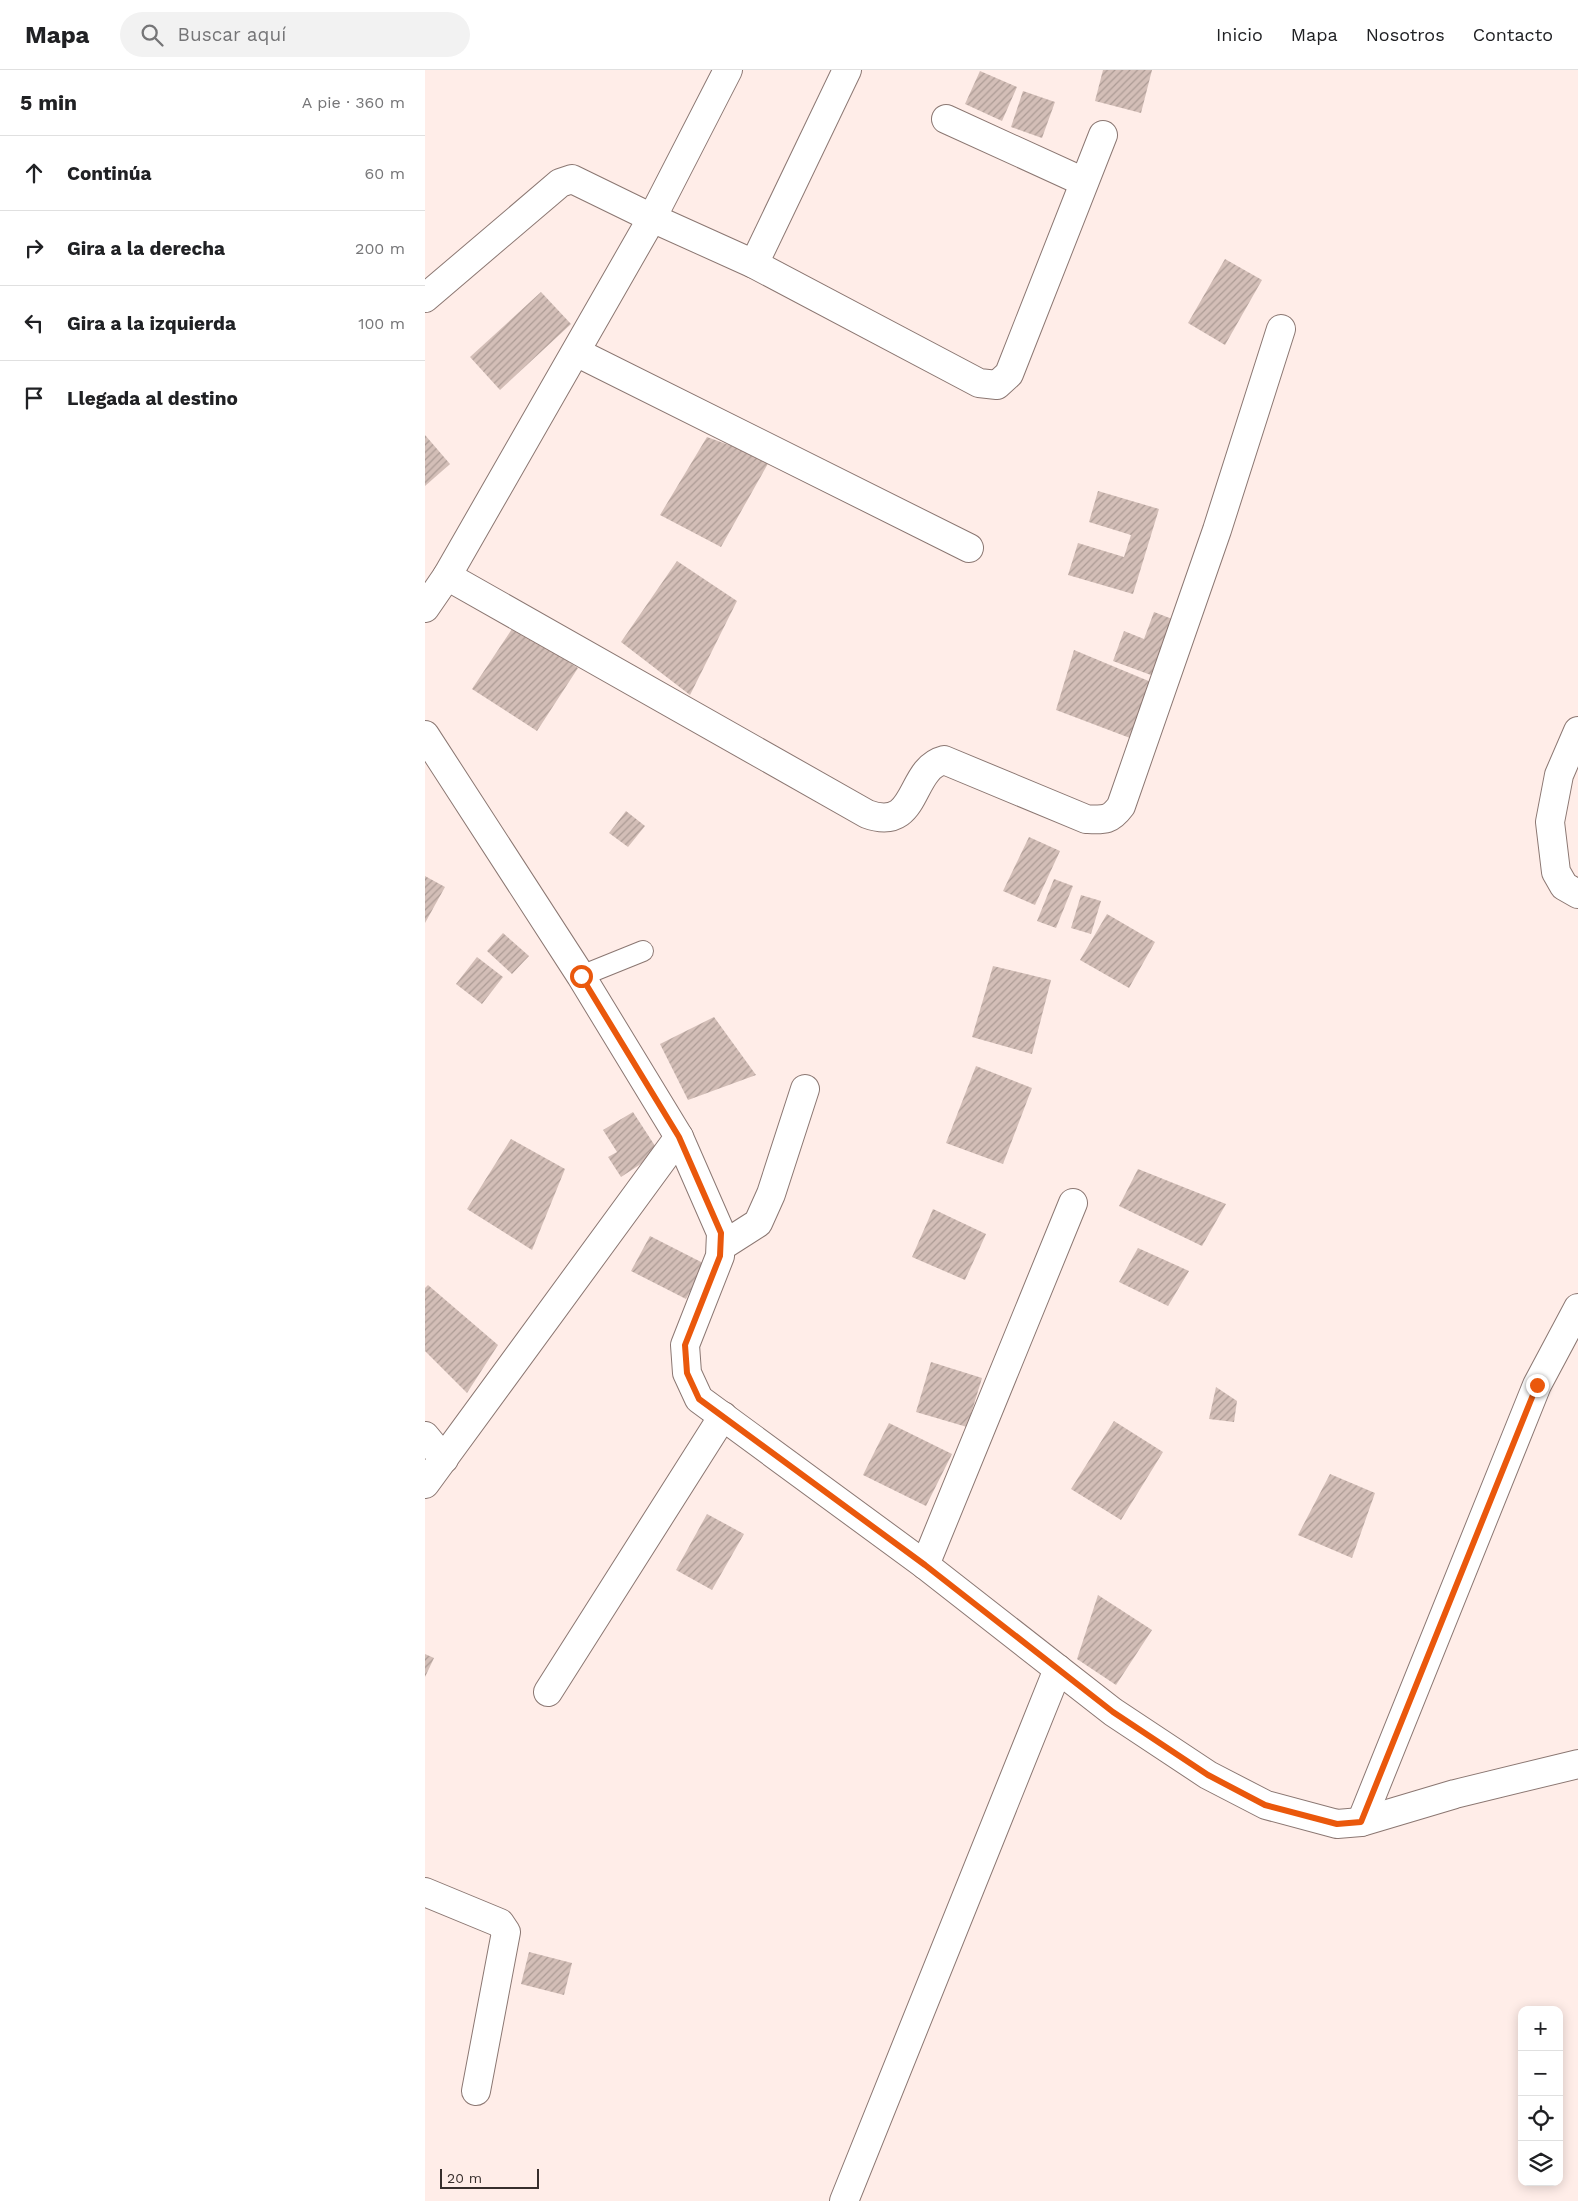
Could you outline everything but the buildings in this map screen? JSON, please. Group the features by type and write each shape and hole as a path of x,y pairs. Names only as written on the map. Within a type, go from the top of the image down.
{"street":[{"path":"425,608 447,576 652,218 728,70"},
{"path":"754,264 847,70"},
{"path":"946,119 1085,182"},
{"path":"425,298 560,183 573,179 652,218 754,264 979,384 997,384 1009,374 1103,134"},
{"path":"447,576 849,804 878,818 892,817 903,810 928,771 935,763 944,760 1085,819 1101,820 1113,817 1121,806 1198,585 1281,329"},
{"path":"576,352 969,548"},
{"path":"1578,731 1559,775 1550,822 1555,872 1564,886 1578,894"},
{"path":"425,735 581,976 679,1137 721,1233 722,1246 685,1345 687,1373 699,1399 925,1565 1113,1712 1208,1775 1265,1805 1337,1824 1361,1822 1455,1794 1578,1764"},
{"path":"722,1246 758,1223 771,1194 805,1089"},
{"path":"425,1484 679,1137"},
{"path":"925,1565 1073,1202"},
{"path":"1361,1822 1537,1385 1578,1308"},
{"path":"547,1692 723,1416"},
{"path":"425,1436 444,1459"},
{"path":"844,2201 1058,1669"},
{"path":"425,1892 500,1923 506,1932 476,2091"}],"lane":[{"path":"581,976 643,951"}],"route":[{"path":"581,976 679,1137 721,1233 722,1246 720,1256 685,1345 687,1373 699,1399 925,1565 1113,1712 1208,1775 1265,1805 1337,1824 1361,1822 1537,1385"}]}
